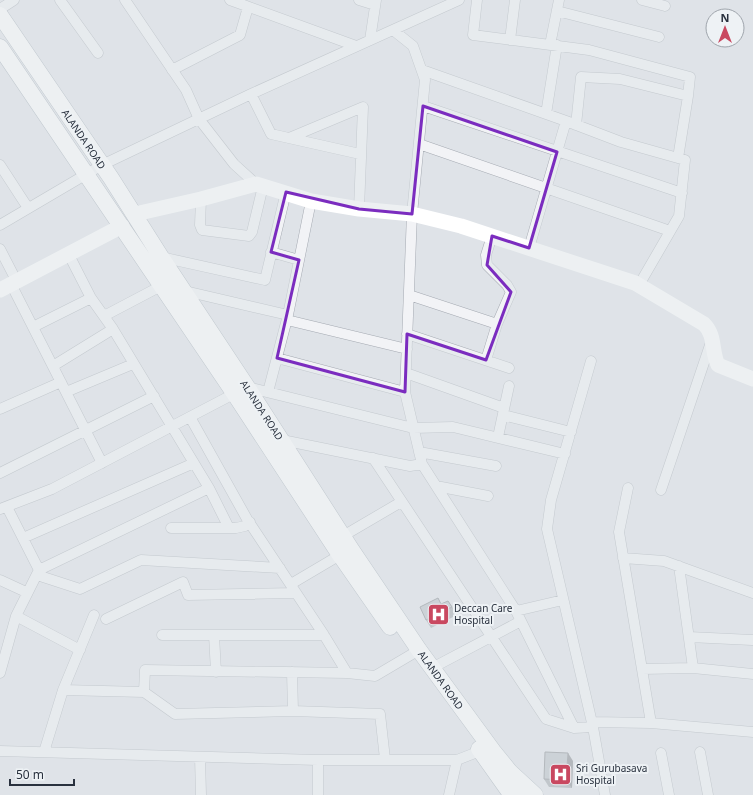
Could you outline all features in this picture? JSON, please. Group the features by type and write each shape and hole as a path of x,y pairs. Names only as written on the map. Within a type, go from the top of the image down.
{"main road":[{"name":"ALANDA ROAD","path":"0,15 102,165 160,257 185,291 241,390 340,555 415,653 486,751 535,795"},
{"name":"ALANDA ROAD","path":"0,47 161,286 241,390 282,440 415,653 432,668 486,751 510,793"}],"street":[{"path":"0,9 14,0"},
{"path":"60,0 98,53"},
{"path":"125,0 186,90 198,120 234,164 259,185 311,200 359,209 412,214 461,226 639,285 710,329 718,365 753,379"},
{"path":"230,0 356,46"},
{"path":"359,0 376,3 370,40"},
{"path":"0,225 102,165 251,94 459,0"},
{"path":"477,0 473,35 589,50 690,76 678,158"},
{"path":"510,40 516,0"},
{"path":"546,114 559,0"},
{"path":"642,0 664,6"},
{"path":"172,70 240,35 248,7"},
{"path":"557,11 659,37"},
{"path":"394,30 413,46 425,80 412,214 405,392 422,464 516,610 574,728"},
{"path":"422,70 621,142 685,160 679,216 639,285"},
{"path":"576,125 581,77 620,79 688,96"},
{"path":"251,94 271,134 360,154"},
{"path":"423,106 682,193"},
{"path":"289,138 363,107 359,209"},
{"path":"529,248 566,121"},
{"path":"419,144 670,231"},
{"path":"0,165 28,208"},
{"path":"134,214 259,185"},
{"path":"201,199 200,225 202,230 249,236 252,232 259,185"},
{"path":"160,257 265,280 286,192"},
{"path":"268,392 287,318 311,200"},
{"path":"10,285 122,226"},
{"path":"486,360 497,324 511,292 507,285 487,265 486,255 492,236"},
{"path":"0,249 10,285 102,462"},
{"path":"271,252 299,260"},
{"path":"68,255 91,298 113,329 209,488 229,528"},
{"path":"104,316 161,286"},
{"path":"185,291 407,349"},
{"path":"409,295 497,324"},
{"path":"33,327 91,298"},
{"path":"53,366 113,329"},
{"path":"407,334 510,368"},
{"path":"661,490 713,337"},
{"path":"277,358 405,392"},
{"path":"591,361 551,500 547,529 592,725 605,795"},
{"path":"66,392 133,364"},
{"path":"406,373 504,412 571,432"},
{"path":"0,409 61,382"},
{"path":"498,437 510,386"},
{"path":"280,568 140,560 80,589 38,572 23,538 4,508 52,489 241,390 268,392 413,428 453,426 565,454"},
{"path":"0,473 85,429 154,396"},
{"path":"190,417 250,522 324,635 346,673"},
{"path":"282,440 410,466 422,464"},
{"path":"419,452 496,466"},
{"path":"372,458 546,718 574,728 592,725 651,723 753,732"},
{"path":"23,538 194,463"},
{"path":"436,486 488,496"},
{"path":"0,672 16,616 26,592 38,572 209,488"},
{"path":"628,488 619,532 651,723"},
{"path":"343,536 401,502"},
{"path":"171,528 241,528 250,522"},
{"path":"106,620 183,582 188,595 294,589 340,555"},
{"path":"623,558 664,561 753,593"},
{"path":"679,566 693,668"},
{"path":"0,580 26,592"},
{"path":"516,610 563,600"},
{"path":"44,752 63,690 94,615"},
{"path":"16,616 80,650"},
{"path":"432,668 490,636 521,621"},
{"path":"162,635 324,635"},
{"path":"214,635 216,672"},
{"path":"689,637 753,638"},
{"path":"144,692 145,670 346,673 375,676 415,653"},
{"path":"642,670 693,668 753,674"},
{"path":"292,672 293,712"},
{"path":"63,690 144,692 175,714 293,712 380,714 385,759"},
{"path":"0,751 318,760 458,760 486,751"},
{"path":"700,752 708,795"},
{"path":"661,753 669,795"},
{"path":"200,757 201,795"},
{"path":"318,760 318,795"},
{"path":"449,795 458,760"}],"highlighted area":[{"path":"423,106 557,152 529,248 492,236 487,265 511,292 486,360 407,334 405,392 277,358 299,260 271,252 286,192 359,209 412,214"}],"building":[{"path":"438,598 441,604 448,601 452,607 426,620 420,607"},
{"path":"545,752 568,753 566,780 544,779"}],"place":[{"name":"Deccan Care Hospital","path":"438,614"},
{"name":"Sri Gurubasava Hospital","path":"560,774"}]}
